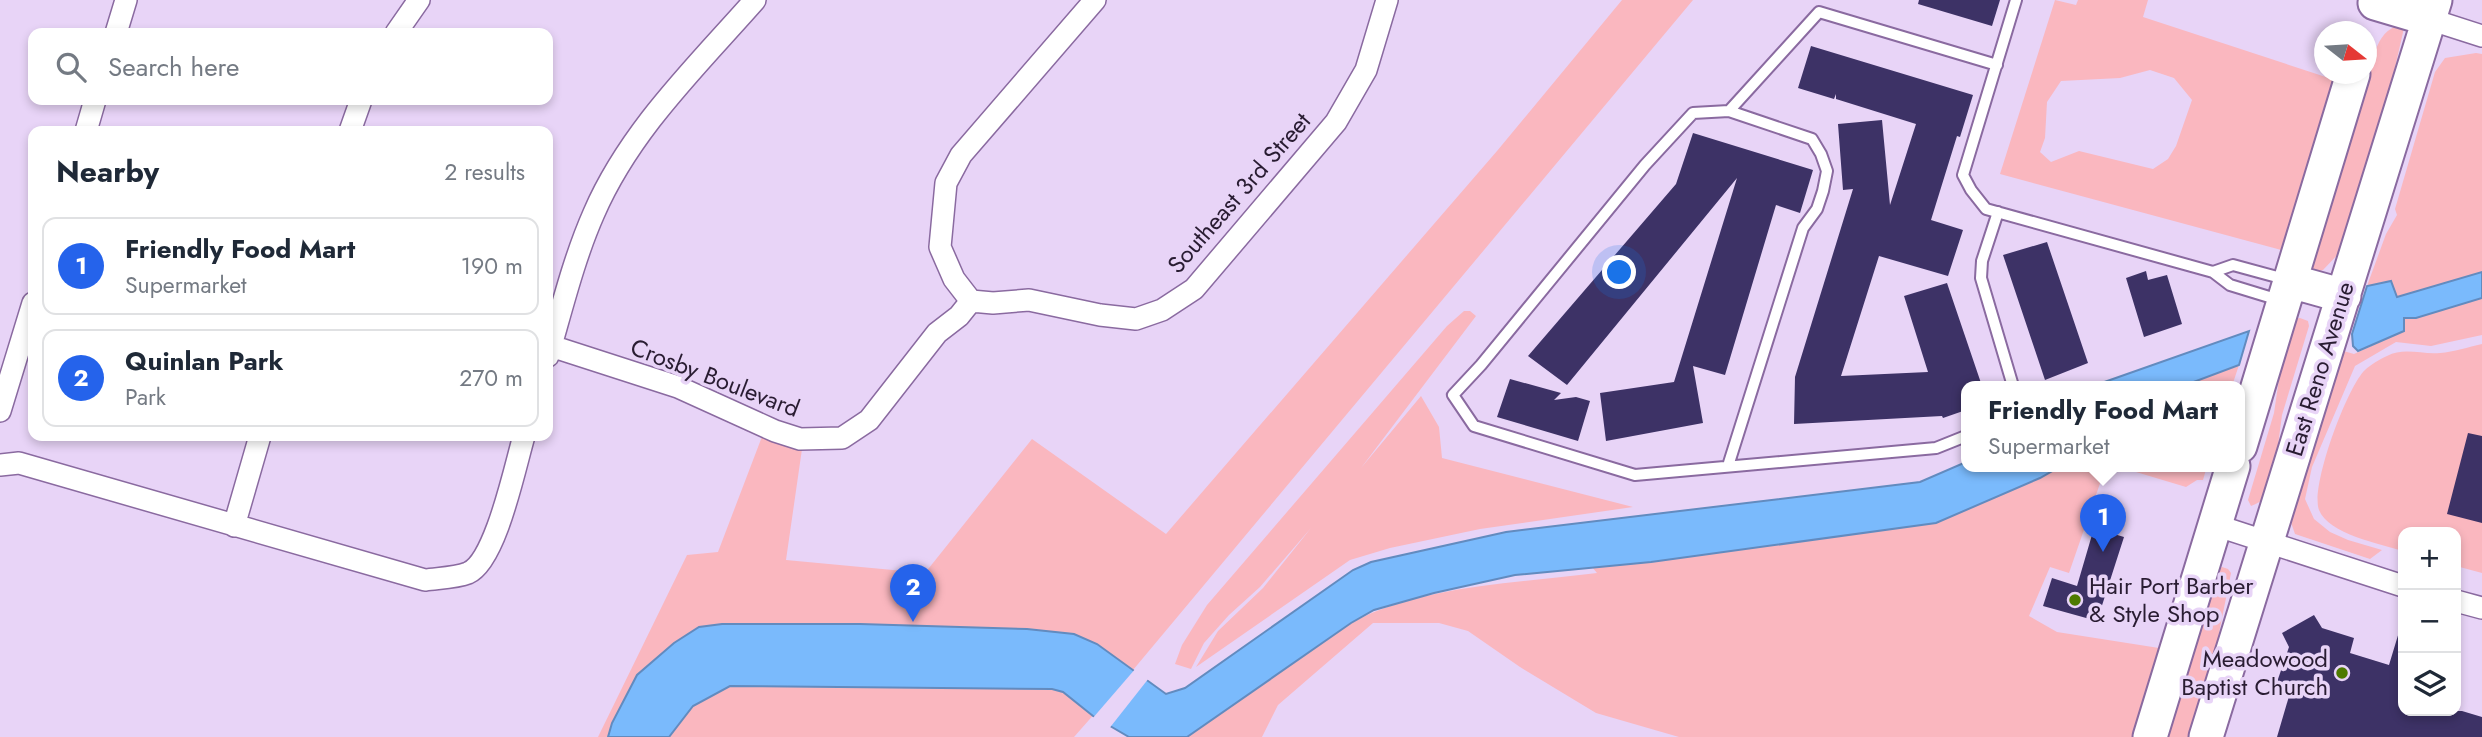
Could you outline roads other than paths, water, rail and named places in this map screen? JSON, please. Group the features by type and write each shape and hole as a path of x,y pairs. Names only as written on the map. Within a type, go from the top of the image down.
{"main road":[{"path":"2372,11 2432,10"},
{"name":"East Reno Avenue","path":"2206,737 2432,10"},
{"path":"2245,427 2350,84"},
{"path":"2287,291 2340,307"},
{"path":"2150,737 2231,472"}],"street":[{"path":"118,28 126,0"},
{"path":"399,28 419,0"},
{"path":"553,338 583,239 616,169 647,122 755,0"},
{"path":"971,301 954,279 940,247 946,183 961,155 1095,0"},
{"name":"Southeast 3rd Street","path":"971,301 993,303 1029,300 1100,315 1136,318 1162,310 1194,289 1336,122 1366,70 1387,0"},
{"path":"2432,10 2482,36"},
{"path":"88,126 94,105"},
{"path":"352,126 359,105"},
{"name":"Crosby Boulevard","path":"553,352 678,387 775,431 800,439 842,438 869,420 937,333 959,316 971,301"},
{"path":"0,411 28,319"},
{"path":"234,526 259,441"},
{"path":"0,465 19,463 425,580 470,573 487,554 498,527 523,441"},
{"path":"2215,525 2398,584"},
{"path":"2461,602 2482,608"}],"lane":[{"path":"2016,0 1963,174 1970,190 1986,209 2213,272 2230,285 2287,291"},
{"path":"1729,111 1819,12 1997,65"},
{"path":"1728,466 1803,228 1817,209 1827,171 1812,139 1729,111 1693,113 1645,165 1490,354 1453,395 1474,426 1635,475 1936,448 1961,438"},
{"path":"1998,212 1982,261 1981,278 2012,381"},
{"path":"2213,272 2233,265 2287,291"}],"water":[{"path":"2482,272 2482,298 2416,318 2404,318 2404,331 2358,351 2353,346 2352,334 2367,286 2391,281 2397,297"},
{"path":"2249,331 2239,365 2196,381 2107,381"},
{"path":"1961,464 1961,472 2050,472 1936,523 1651,562 1515,575 1374,610 1351,623 1187,737 1129,737 1093,716 1063,692 1052,689 730,686 693,706 669,737 608,737 612,723 637,675 674,643 699,627 722,624 860,624 1027,629 1074,634 1097,644 1166,694 1185,688 1353,570 1371,562 1506,532 1920,482"}],"place":[{"name":"Friendly Food Mart","path":"2103,552"},
{"name":"Hair Port Barber & Style Shop","path":"2075,600"},
{"name":"Quinlan Park","path":"913,622"},
{"name":"Meadowood Baptist Church","path":"2342,673"}]}
